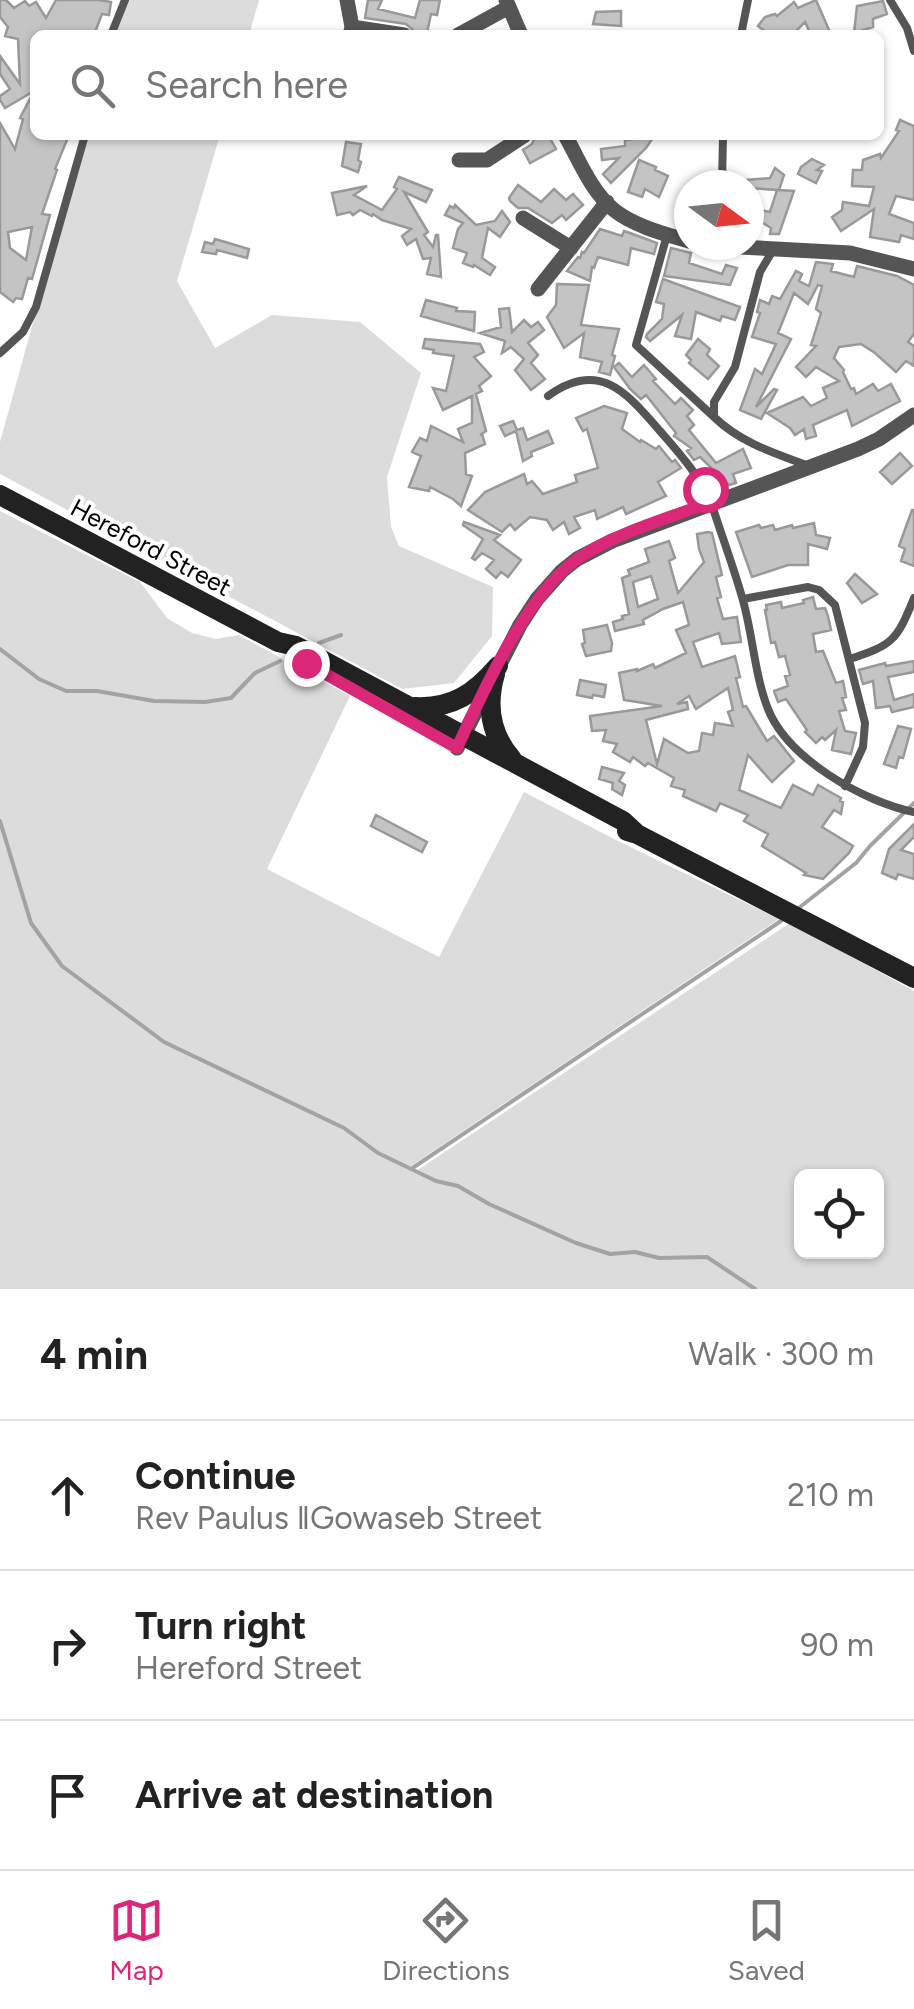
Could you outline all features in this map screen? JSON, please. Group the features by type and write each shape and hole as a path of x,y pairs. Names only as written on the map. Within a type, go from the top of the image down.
{"main road":[{"name":"Hereford Street","path":"0,495 278,642 296,646 403,704 460,741 517,765 624,822 638,834"},
{"name":"Hereford Street","path":"278,642 292,656 914,978"},
{"path":"403,704 430,708 456,702 484,684 497,669"},
{"path":"497,669 491,688 491,717 500,744 517,765"}],"street":[{"path":"348,0 351,30"},
{"path":"466,30 507,3 519,30"},
{"path":"459,160 487,160 517,140"},
{"path":"568,140 586,174 613,209 674,237"},
{"path":"538,289 607,202"},
{"path":"523,218 571,248"},
{"path":"764,249 850,253 914,268"},
{"path":"460,741 537,600 577,560 612,541 711,502 813,468 879,439 914,415"}],"lane":[{"path":"112,30 124,0"},
{"path":"741,30 748,0"},
{"path":"890,0 914,52"},
{"path":"0,353 22,332 36,307 84,140"},
{"path":"722,170 723,140"},
{"path":"667,235 636,345 729,431 813,468"},
{"path":"714,417 714,402 735,367 760,272 774,250"},
{"path":"548,396 564,384 578,380 608,384 626,394 684,459 711,502 743,599 761,687 778,727 790,742 845,786 914,812"},
{"path":"743,599 808,586 828,596 835,605 866,723 866,735 845,786"},
{"path":"850,659 892,641 914,598"}],"shaded area":[{"path":"125,0 259,0 250,30 113,30"},
{"path":"84,140 219,140 177,281 215,348 272,315 360,322 421,373 387,477 391,527 399,546 493,587 492,636 454,683 402,689 0,474 0,442"},
{"path":"0,511 140,582 167,618 192,633 216,639 239,635 350,696 267,869 439,957 524,792 779,919 408,1168 416,1171 790,923 914,991 914,1289 0,1289"}],"building":[{"path":"0,0 14,8 25,1 29,6 36,2 46,18 56,0 111,2 109,15 102,14 96,30 30,30 30,93 5,108 0,96 10,89 0,74 0,56 20,84 18,39 5,36 8,27 0,17"},
{"path":"368,0 382,0 378,9 415,18 420,0 440,0 428,30 365,18"},
{"path":"816,0 829,30 809,30 805,22 797,30 763,30 758,26 765,17 777,16 794,2 798,8"},
{"path":"883,1 887,14 873,19 873,27 854,30 857,6"},
{"path":"621,11 621,26 593,24 596,12"},
{"path":"30,99 30,140 67,140 42,214 50,215 32,279 28,278 22,299 13,302 0,292 0,123 15,149 23,119 20,118","holes":["32,227 26,260 10,248 8,232"]},
{"path":"900,120 914,126 914,200 896,196 889,214 914,223 914,239 901,235 899,242 870,237 874,209 841,231 832,217 842,210 843,202 869,206 874,187 852,186 853,170 862,170 863,160 880,154 881,158 899,131 896,130"},
{"path":"534,140 551,140 556,149 530,163 523,150"},
{"path":"625,140 652,140 611,183 603,174 619,158 602,160 601,149 625,146"},
{"path":"346,142 361,144 358,172 342,166"},
{"path":"812,159 824,165 817,170 822,171 816,183 798,174"},
{"path":"639,160 668,176 659,197 645,189 642,197 628,192"},
{"path":"775,168 784,175 779,190 794,191 779,234 770,234 771,228 764,224 764,211 770,212 777,190 764,189 764,178 770,178"},
{"path":"399,177 432,190 426,202 404,192 433,247 438,235 441,277 427,274 431,258 423,259 416,239 407,245 402,236 411,229 360,210 353,215 337,215 332,193 367,186 354,195 382,210 397,189 394,187"},
{"path":"518,185 541,202 554,189 566,200 573,194 583,205 566,220 562,215 552,223 510,201"},
{"path":"455,205 476,225 495,221 502,211 510,222 500,237 488,228 482,258 495,267 490,275 463,263 467,253 453,248 463,223 445,215"},
{"path":"600,229 622,236 624,231 657,243 654,254 631,248 628,265 598,257 590,281 567,271"},
{"path":"215,239 249,249 247,258 217,250 216,254 202,252 205,242 213,244"},
{"path":"671,248 674,260 690,260 722,274 726,265 737,268 730,285 664,276"},
{"path":"816,262 833,264 831,271 854,277 857,266 897,276 914,285 914,334 908,342 914,346 914,366 906,361 896,372 861,344 839,347 834,358 856,394 873,384 878,391 891,384 900,401 852,426 847,410 813,425 816,436 806,439 804,429 795,435 767,413 803,397 811,406 827,398 823,388 839,381 816,367 806,377 796,367 816,346 811,345 821,313 816,309 822,286 818,285 808,304 794,293 778,333 791,339 756,407 777,390 761,419 740,410 755,369 762,374 776,344 752,337 760,300 769,304 772,296 780,299 796,271 802,274 799,281 809,286"},
{"path":"663,279 740,307 735,320 722,316 720,321 696,312 691,339 675,336 682,315 650,341 647,334 662,319 664,304 656,302"},
{"path":"557,284 589,285 581,325 619,329 610,375 599,372 602,362 580,357 584,333 564,348 547,317 556,305"},
{"path":"426,300 457,308 456,311 475,312 474,331 421,316"},
{"path":"509,308 512,332 524,320 531,327 538,322 544,330 528,343 538,355 531,363 545,379 531,390 515,370 524,359 511,347 502,353 505,341 480,333 501,327 499,309"},
{"path":"425,339 480,344 484,352 474,357 491,376 476,394 486,431 480,435 485,444 465,453 466,474 472,476 461,506 430,487 429,491 409,487 421,456 412,452 420,438 427,441 431,426 463,442 458,429 472,423 472,396 443,410 433,388 446,391 454,356 423,348"},
{"path":"698,339 710,349 707,355 719,366 708,379 689,363 686,355"},
{"path":"619,363 632,377 644,365 675,404 681,398 693,410 687,416 694,425 689,430 716,463 743,449 751,468 733,474 736,483 729,485 700,457 694,460 687,451 691,448 674,436 676,433 646,395 641,399 630,389 614,367"},
{"path":"604,406 627,413 622,429 640,442 656,449 659,446 681,468 658,482 666,496 626,514 623,507 597,519 595,510 574,517 580,528 569,534 564,522 553,530 547,520 530,517 515,530 510,524 502,532 468,510 485,492 524,474 527,484 532,481 543,494 577,482 575,475 598,468 587,429 583,431 576,418"},
{"path":"513,421 517,430 523,428 527,440 548,431 553,443 531,452 532,456 523,461 516,431 505,436 500,426"},
{"path":"900,453 912,466 892,484 880,472"},
{"path":"912,510 914,566 901,561 905,549 899,546"},
{"path":"464,522 500,535 494,540 521,560 508,577 501,572 496,578 486,569 494,560 482,553 475,560 472,558 483,539"},
{"path":"814,523 816,535 830,538 827,549 808,544 808,565 788,565 752,577 736,532 759,525 773,525 775,530"},
{"path":"712,533 722,575 716,577 721,597 717,598 723,619 737,617 741,642 722,644 719,633 693,642 702,667 735,656 743,707 746,706 767,741 774,736 794,761 772,782 748,755 739,790 781,808 793,785 813,795 818,785 841,798 841,814 834,810 822,827 853,846 823,879 804,875 762,846 768,834 744,821 748,815 720,803 716,811 683,796 685,790 671,786 674,778 633,757 630,762 613,752 617,744 603,741 606,730 592,731 590,716 662,706 624,700 619,673 653,664 655,668 686,653 676,630 689,625 683,602 643,620 644,624 615,631 613,622 629,614 622,578 630,575 628,570 649,562 645,549 669,541 675,558 669,561 678,593 704,562 697,534","holes":["651,576 658,599 638,607 633,582","728,688 733,710 728,712 733,726 715,723 713,735 702,733 699,751 688,753 664,739 657,764 646,720 688,709 687,702 677,704 689,696 696,709"]},
{"path":"855,574 877,594 862,603 847,583"},
{"path":"813,597 816,609 825,608 828,616 831,630 813,634 816,652 823,651 836,683 843,681 846,710 839,711 845,731 856,733 851,754 832,750 836,730 816,743 786,699 778,702 774,691 788,686 785,676 790,675 785,656 779,657 775,642 771,643 766,605 781,602 782,608"},
{"path":"607,625 611,651 586,656 583,630"},
{"path":"914,661 914,672 888,677 894,700 914,694 914,707 892,712 890,706 876,708 873,681 863,684 859,670"},
{"path":"580,680 606,685 604,697 577,695"},
{"path":"898,726 911,729 896,768 884,764"},
{"path":"602,767 624,773 619,781 625,785 622,795 612,789 613,783 599,779"},
{"path":"376,815 427,842 422,852 371,826"},
{"path":"914,824 914,837 901,850 914,854 914,879 898,874 896,879 882,873 889,849"}],"waterway":[{"path":"319,643 341,635"},
{"path":"0,649 39,679 66,691 97,691 154,701 231,698 255,673 280,661"},
{"path":"800,907 856,863 914,803"},
{"path":"0,821 31,923 62,966 164,1042 344,1128 378,1153 436,1181 458,1186 576,1243 610,1254 707,1257 755,1289"},
{"path":"411,1169 781,921"}],"route":[{"path":"306,663 457,748 520,625 562,571 591,550 711,502 705,489"}]}
